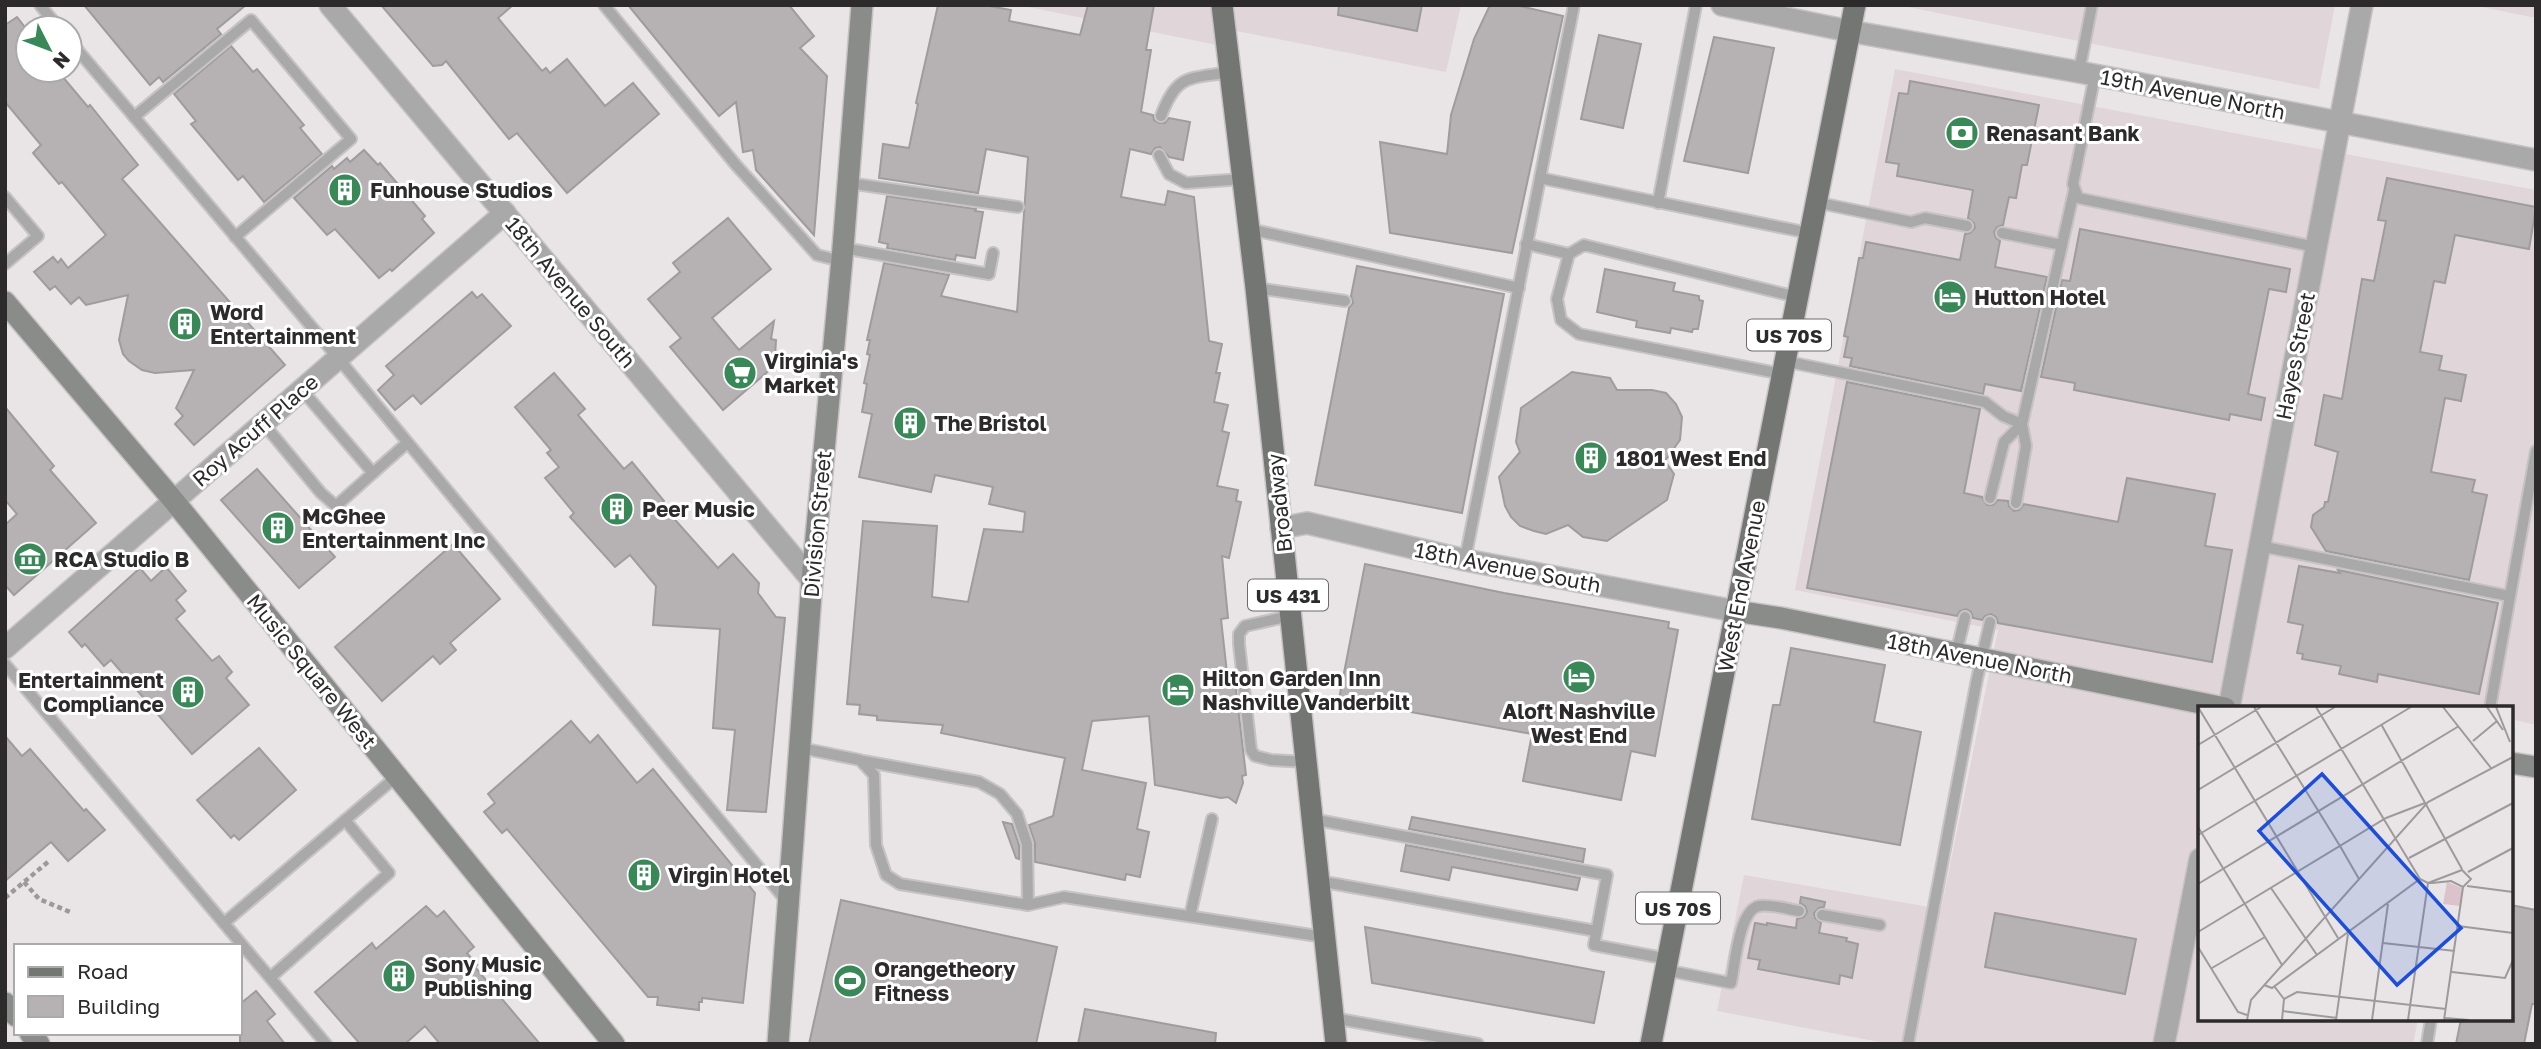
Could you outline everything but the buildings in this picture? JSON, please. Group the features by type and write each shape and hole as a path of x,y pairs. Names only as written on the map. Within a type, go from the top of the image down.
{"main road":[{"name":"Division Street","path":"778,1044 812,580 862,5"},
{"name":"Broadway","path":"1222,5 1244,178 1336,1044"},
{"name":"West End Avenue","path":"1651,1044 1854,5"},
{"name":"Music Square West","path":"5,302 174,501 614,1044"},
{"name":"18th Avenue North","path":"1735,611 1782,618 2217,706"},
{"path":"2513,763 2536,767"}],"street":[{"name":"18th Avenue South","path":"330,5 812,580"},
{"name":"19th Avenue North","path":"1722,5 2536,160"},
{"name":"Hayes Street","path":"2227,706 2362,5"},
{"name":"Roy Acuff Place","path":"5,648 505,213"},
{"name":"18th Avenue South","path":"1281,528 1307,523 1465,560 1735,611"},
{"path":"2164,1044 2198,869"}],"lane":[{"path":"604,5 736,165 817,255 842,255 989,274 993,253"},
{"path":"1465,560 1574,5"},
{"path":"1658,203 1696,5"},
{"path":"2016,503 2026,446 2022,424 2074,191 2092,5"},
{"path":"134,117 251,20 351,139 235,237"},
{"path":"84,58 338,358 790,905"},
{"path":"1161,116 1169,94 1182,81 1230,72"},
{"path":"1158,155 1169,174 1186,183 1244,178"},
{"path":"1540,178 1809,233"},
{"path":"848,183 1018,207"},
{"path":"2074,191 2078,198 2316,247"},
{"path":"5,197 38,236 5,264"},
{"path":"1815,202 1911,222 1925,218 1966,226"},
{"path":"1249,229 1519,288"},
{"path":"2002,233 2062,245"},
{"path":"1526,244 1569,254 1584,245 1797,297"},
{"path":"1569,254 1557,299 1561,320 1580,334 1985,402 2022,424"},
{"path":"1256,289 1345,301"},
{"path":"302,390 373,473"},
{"path":"263,423 321,493 336,506 407,443"},
{"path":"1990,498 2004,442 2022,424"},
{"path":"2490,706 2536,451"},
{"path":"2260,546 2509,596"},
{"path":"1290,616 1245,626 1239,634 1239,644 1251,750 1255,756 1271,760 1306,762"},
{"path":"1956,654 1965,617"},
{"path":"1908,1044 1990,622"},
{"path":"5,664 326,1044"},
{"path":"800,748 979,782 1000,794 1017,814 1027,844 1028,905"},
{"path":"860,760 874,775 876,845 886,875 900,884 1028,905 1064,897 1324,937"},
{"path":"224,923 397,776"},
{"path":"1191,916 1212,819"},
{"path":"1312,819 1607,875 1594,945 1731,982 1742,926 1749,913 1756,906 1799,911"},
{"path":"271,977 389,873 345,820"},
{"path":"1319,881 1596,932"},
{"path":"1822,915 1880,925"},
{"path":"1333,1018 1478,1044"},
{"path":"2427,1044 2431,1021"}],"path":[{"path":"5,898 49,861"},
{"path":"24,882 39,899 69,912"}],"shaded area":[{"path":"1018,5 1461,5 1446,72 1226,29 1227,47"},
{"path":"2335,5 2319,89 1908,7"},
{"path":"2472,5 2536,5 2536,18"},
{"path":"1895,69 2536,190 2536,725 2513,719 2513,706 2198,706 2198,1021 2418,1021 2413,1044 1890,1044 1717,1011 1744,875 1941,909 1998,630 1795,590"}],"place":[{"name":"Renasant Bank","path":"1962,133"},
{"name":"Funhouse Studios","path":"345,190"},
{"name":"Hutton Hotel","path":"1950,297"},
{"name":"Word Entertainment","path":"185,324"},
{"name":"Virginia's Market","path":"740,373"},
{"name":"The Bristol","path":"910,423"},
{"name":"1801 West End","path":"1591,458"},
{"name":"Peer Music","path":"617,509"},
{"name":"McGhee Entertainment Inc","path":"278,528"},
{"name":"RCA Studio B","path":"30,559"},
{"name":"Aloft Nashville West End","path":"1579,677"},
{"name":"Hilton Garden Inn Nashville Vanderbilt","path":"1178,690"},
{"name":"Entertainment Compliance","path":"188,692"},
{"name":"Virgin Hotel","path":"644,875"},
{"name":"Sony Music Publishing","path":"399,976"},
{"name":"Orangetheory Fitness","path":"850,981"}]}
